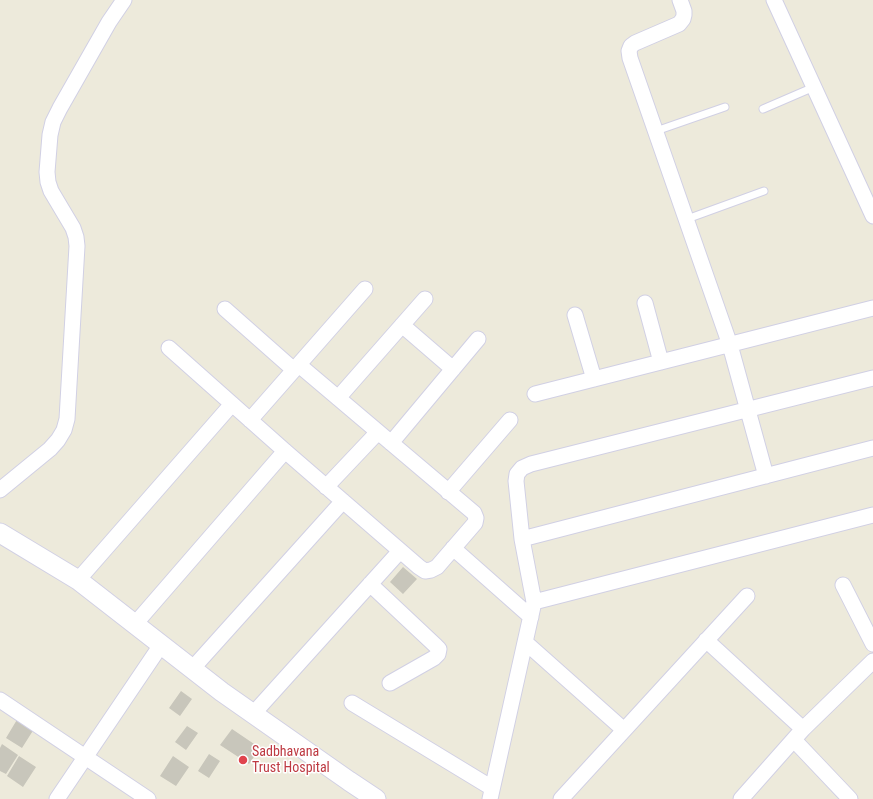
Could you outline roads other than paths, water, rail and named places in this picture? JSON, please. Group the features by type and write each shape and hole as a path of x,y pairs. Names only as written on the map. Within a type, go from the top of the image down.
{"street":[{"path":"680,0 684,15 679,24 635,43 631,46 629,51 630,58 730,344 766,476"},
{"path":"774,0 873,216"},
{"path":"0,490 50,450 64,430 67,418 77,246 73,228 51,191 48,182 47,172 50,135 53,122 60,108 109,22 118,2"},
{"path":"250,420 365,289"},
{"path":"338,398 425,299"},
{"path":"645,303 661,362"},
{"path":"535,394 873,308"},
{"path":"169,348 419,567 425,571 437,567 475,523 476,518 474,513 338,398 296,367 225,309"},
{"path":"575,315 594,379"},
{"path":"402,325 453,369"},
{"path":"391,443 478,339"},
{"path":"352,703 491,794 534,602 522,539 516,481 517,474 522,468 532,464 873,378"},
{"path":"78,580 232,404"},
{"path":"448,492 510,420"},
{"path":"326,487 378,432"},
{"path":"522,539 873,448"},
{"path":"134,624 285,451"},
{"path":"192,669 343,501"},
{"path":"534,602 873,514"},
{"path":"0,534 78,580 222,692 376,799"},
{"path":"453,548 531,617"},
{"path":"253,714 400,551"},
{"path":"370,584 439,650 438,654 434,658 390,683"},
{"path":"843,585 873,644"},
{"path":"560,799 747,596"},
{"path":"706,640 798,735 850,799"},
{"path":"525,642 624,730"},
{"path":"57,799 161,644"},
{"path":"740,799 798,735 873,661"},
{"path":"0,700 148,799"}],"lane":[{"path":"763,110 814,88"},
{"path":"656,131 725,107"},
{"path":"687,219 764,191"}],"place":[{"name":"Sadbhavana Trust Hospital","path":"243,760"}]}
